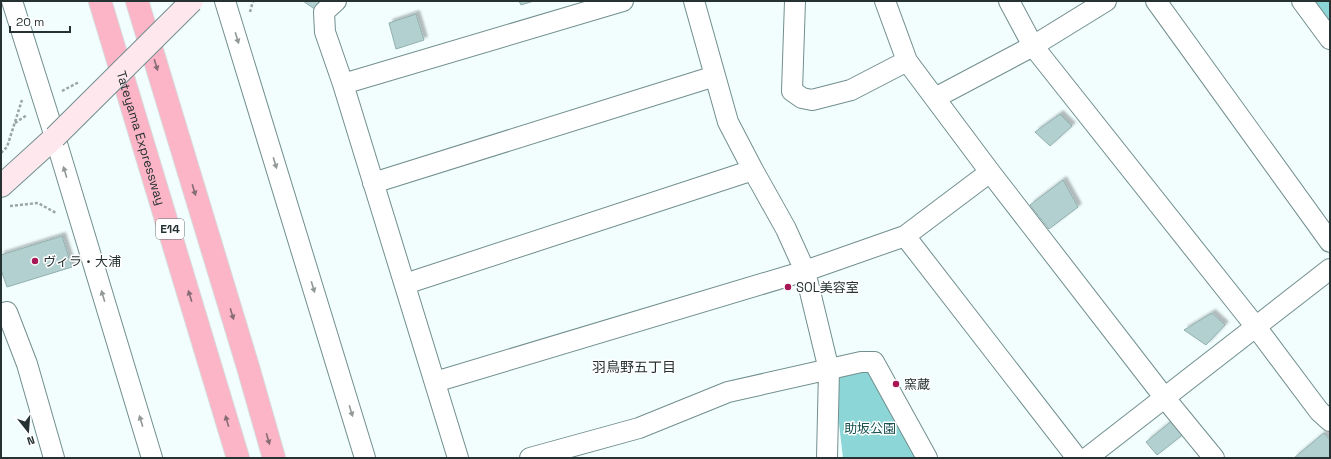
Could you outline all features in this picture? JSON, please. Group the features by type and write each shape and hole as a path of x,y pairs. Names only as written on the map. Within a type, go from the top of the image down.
{"highway":[{"name":"Tateyama Expressway","path":"100,1 238,458"},
{"name":"E14","path":"137,1 248,367 274,458"}],"street":[{"path":"12,1 55,137 152,458"},
{"path":"1,186 55,137 192,1"},
{"path":"226,1 365,458"},
{"path":"336,1 324,12 325,32 343,84 458,458"},
{"path":"343,84 623,1"},
{"path":"694,1 728,122 786,229 805,271 829,370 827,458"},
{"path":"795,1 792,91 802,98 812,100 851,90 907,61"},
{"path":"884,1 907,61 990,172 1164,397 1214,458"},
{"path":"1010,1 1033,46 1256,327 1319,411 1330,421"},
{"path":"935,98 1033,46 1106,1"},
{"path":"1156,1 1330,242"},
{"path":"1302,1 1330,39"},
{"path":"373,183 715,76"},
{"path":"404,284 753,170"},
{"path":"435,382 805,271 905,236 990,172"},
{"path":"905,236 1077,458"},
{"path":"1087,458 1330,269"},
{"path":"1,314 7,312 27,364 47,456"},
{"path":"530,458 640,428 728,392 861,362 874,362 926,458"}],"path":[{"path":"15,123 58,93 85,78"},
{"path":"1,153 7,147 23,96"}],"green space":[{"path":"1315,1 1330,1 1330,21"},
{"name":"助坂公園","path":"871,366 921,458 843,458 833,372"}],"building":[{"path":"303,1 323,1 316,10"},
{"path":"519,1 534,1 521,5"},
{"path":"416,14 424,40 396,49 389,23"},
{"path":"1060,114 1072,126 1050,146 1035,132"},
{"path":"1063,180 1078,207 1049,229 1030,205"},
{"name":"ヴィラ・大浦","path":"62,236 72,267 7,287 1,270 1,255"},
{"path":"1212,313 1225,325 1206,345 1184,330"},
{"path":"1174,419 1185,433 1157,455 1146,442"},
{"path":"1324,433 1330,440 1330,458 1294,458"}],"place":[{"name":"ヴィラ・大浦","path":"35,261"},
{"name":"SOL美容室","path":"788,287"},
{"name":"窯蔵","path":"896,384"}],"district":[{"name":"羽鳥野五丁目","path":"634,367"}]}
